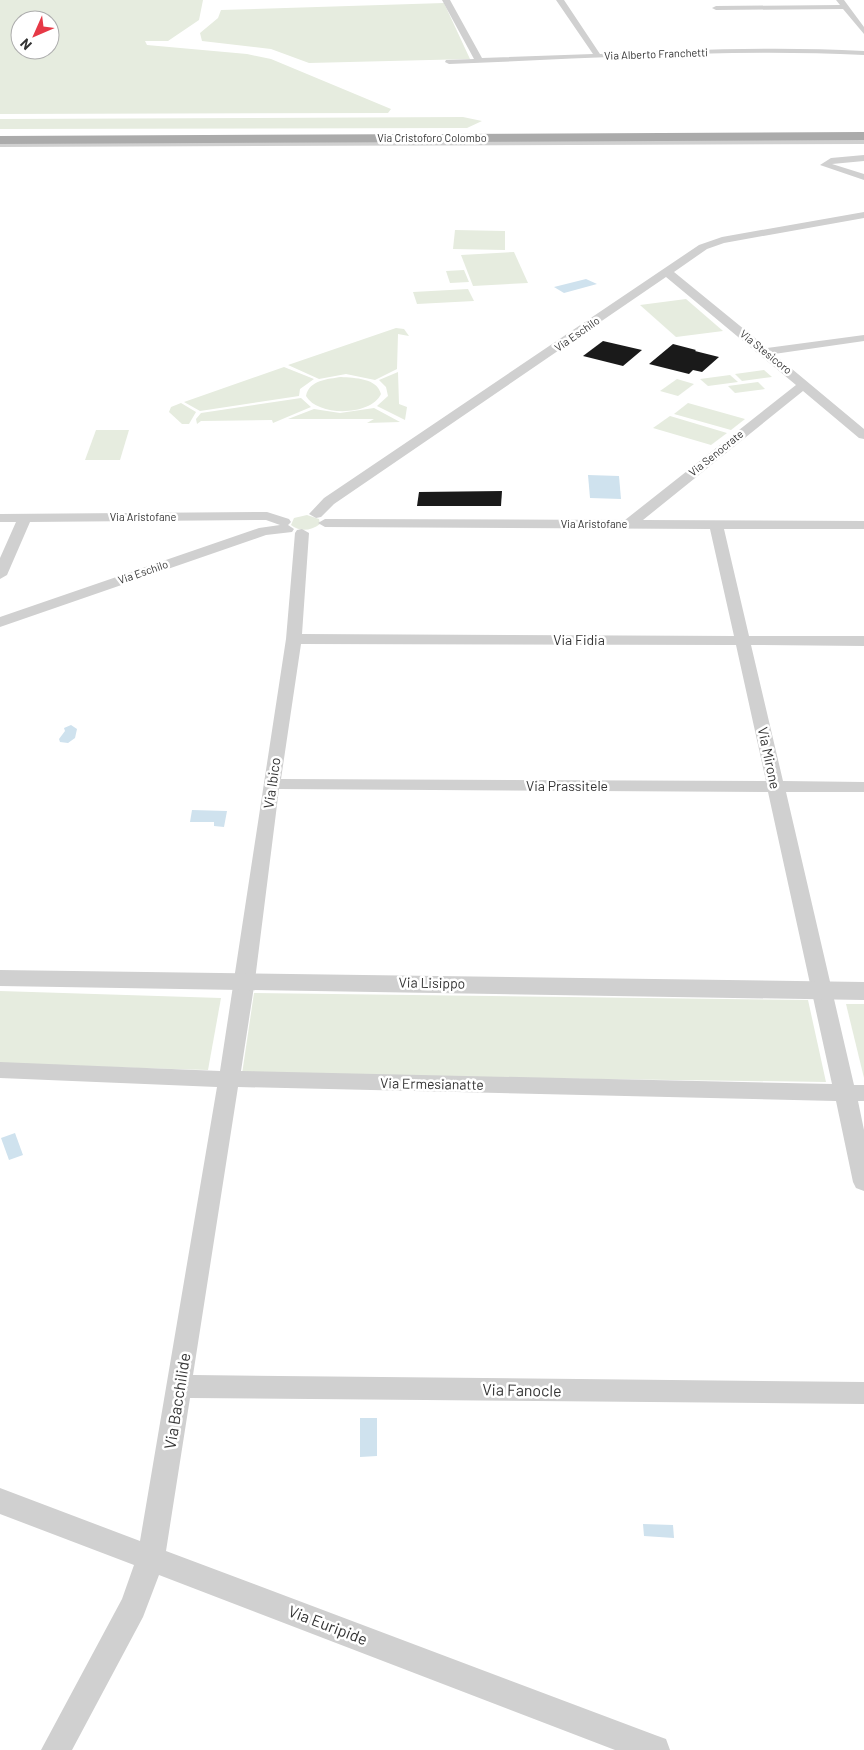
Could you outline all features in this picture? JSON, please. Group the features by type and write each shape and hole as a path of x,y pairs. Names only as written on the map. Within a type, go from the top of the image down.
{"main road":[{"name":"Via Cristoforo Colombo","path":"0,135 864,132"},
{"name":"Via Cristoforo Colombo","path":"0,140 864,136"}],"street":[{"path":"446,0 480,60"},
{"path":"560,0 598,56"},
{"path":"840,0 864,32"},
{"path":"716,8 845,7"},
{"name":"Via Alberto Franchetti","path":"449,62 727,52 824,51 864,54"},
{"name":"Via Cristoforo Colombo","path":"0,130 864,127"},
{"name":"Via Cristoforo Colombo","path":"0,144 864,141"},
{"path":"864,158 831,161 825,165 864,177"},
{"name":"Via Eschilo","path":"320,519 329,502 666,271 713,242 864,215"},
{"name":"Via Stesicoro","path":"666,271 864,435"},
{"path":"766,352 864,338"},
{"name":"Via Senocrate","path":"629,524 804,384"},
{"name":"Via Aristofane","path":"0,518 267,516 293,522 320,519 716,525 864,525"},
{"path":"0,575 24,518"},
{"path":"293,522 318,530 320,519"},
{"name":"Via Eschilo","path":"0,622 264,530 293,522"},
{"name":"Via Ibico","path":"234,1032 245,980 271,784 294,639 303,542 293,522"},
{"name":"Via Mirone","path":"716,525 744,640 822,991"},
{"name":"Via Fidia","path":"294,639 864,641"},
{"name":"Via Prassitele","path":"271,784 864,787"},
{"name":"Via Lisippo","path":"0,978 245,980 864,991"},
{"path":"822,991 854,1093 864,1182"},
{"name":"Via Bacchilide","path":"56,1750 133,1607 151,1558 234,1032"},
{"name":"Via Ermesianatte","path":"0,1070 227,1079 854,1093"},
{"name":"Via Fanocle","path":"179,1386 864,1393"},
{"name":"Via Euripide","path":"0,1501 655,1750"}],"shaded area":[{"path":"0,0 203,0 199,20 168,41 145,41 147,45 247,54 271,59 391,109 388,113 0,114"},
{"path":"444,3 470,59 309,63 271,49 202,41 200,33 218,18 221,10"},
{"path":"463,117 482,121 467,128 0,129 0,119"},
{"path":"455,230 505,231 505,250 453,249"},
{"path":"514,252 528,283 473,286 461,255"},
{"path":"464,270 469,282 450,283 446,271"},
{"path":"468,289 474,301 417,304 413,292"},
{"path":"686,299 723,331 676,337 640,305"},
{"path":"396,328 404,329 409,336 398,334 397,369 375,380 346,374 319,379 288,365"},
{"path":"284,367 314,379 300,389 299,396 200,411 184,402"},
{"path":"764,370 772,377 742,381 735,374"},
{"path":"398,372 399,404 407,407 405,420 377,406 388,396 386,387 379,380"},
{"path":"730,375 738,382 708,386 700,379"},
{"path":"341,377 370,382 379,389 381,394 367,407 344,411 321,408 312,403 306,396 315,383"},
{"path":"677,379 694,384 678,396 660,391"},
{"path":"758,382 765,389 735,393 728,386"},
{"path":"301,398 311,407 273,423 272,420 201,421 197,424 196,419 201,413"},
{"path":"181,403 196,412 189,424 182,424 169,412 171,407"},
{"path":"688,403 745,419 731,430 674,414"},
{"path":"374,408 400,422 367,423 374,419 288,419 314,409 340,413"},
{"path":"670,416 727,433 711,445 653,428"},
{"path":"96,430 129,430 120,460 85,460"},
{"path":"307,515 319,519 320,524 305,530 291,525 294,518"},
{"path":"0,991 221,998 208,1070 0,1064"},
{"path":"254,993 808,1000 826,1082 242,1074"},
{"path":"846,1004 864,1004 864,1078"}],"water":[{"path":"586,279 597,284 564,293 554,287"},
{"path":"588,475 619,476 621,499 590,498"},
{"path":"71,725 77,729 75,738 68,743 60,742 59,739 65,731 64,728"},
{"path":"192,810 227,811 224,827 214,826 214,822 190,822"},
{"path":"15,1133 23,1155 9,1160 1,1138"},
{"path":"360,1418 377,1418 377,1456 360,1457"},
{"path":"643,1524 673,1525 674,1538 644,1536"}],"building":[{"path":"603,341 642,350 623,366 583,356"},
{"path":"673,344 719,357 702,372 693,370 689,374 649,364"},
{"path":"502,491 501,506 417,506 419,492"}]}
